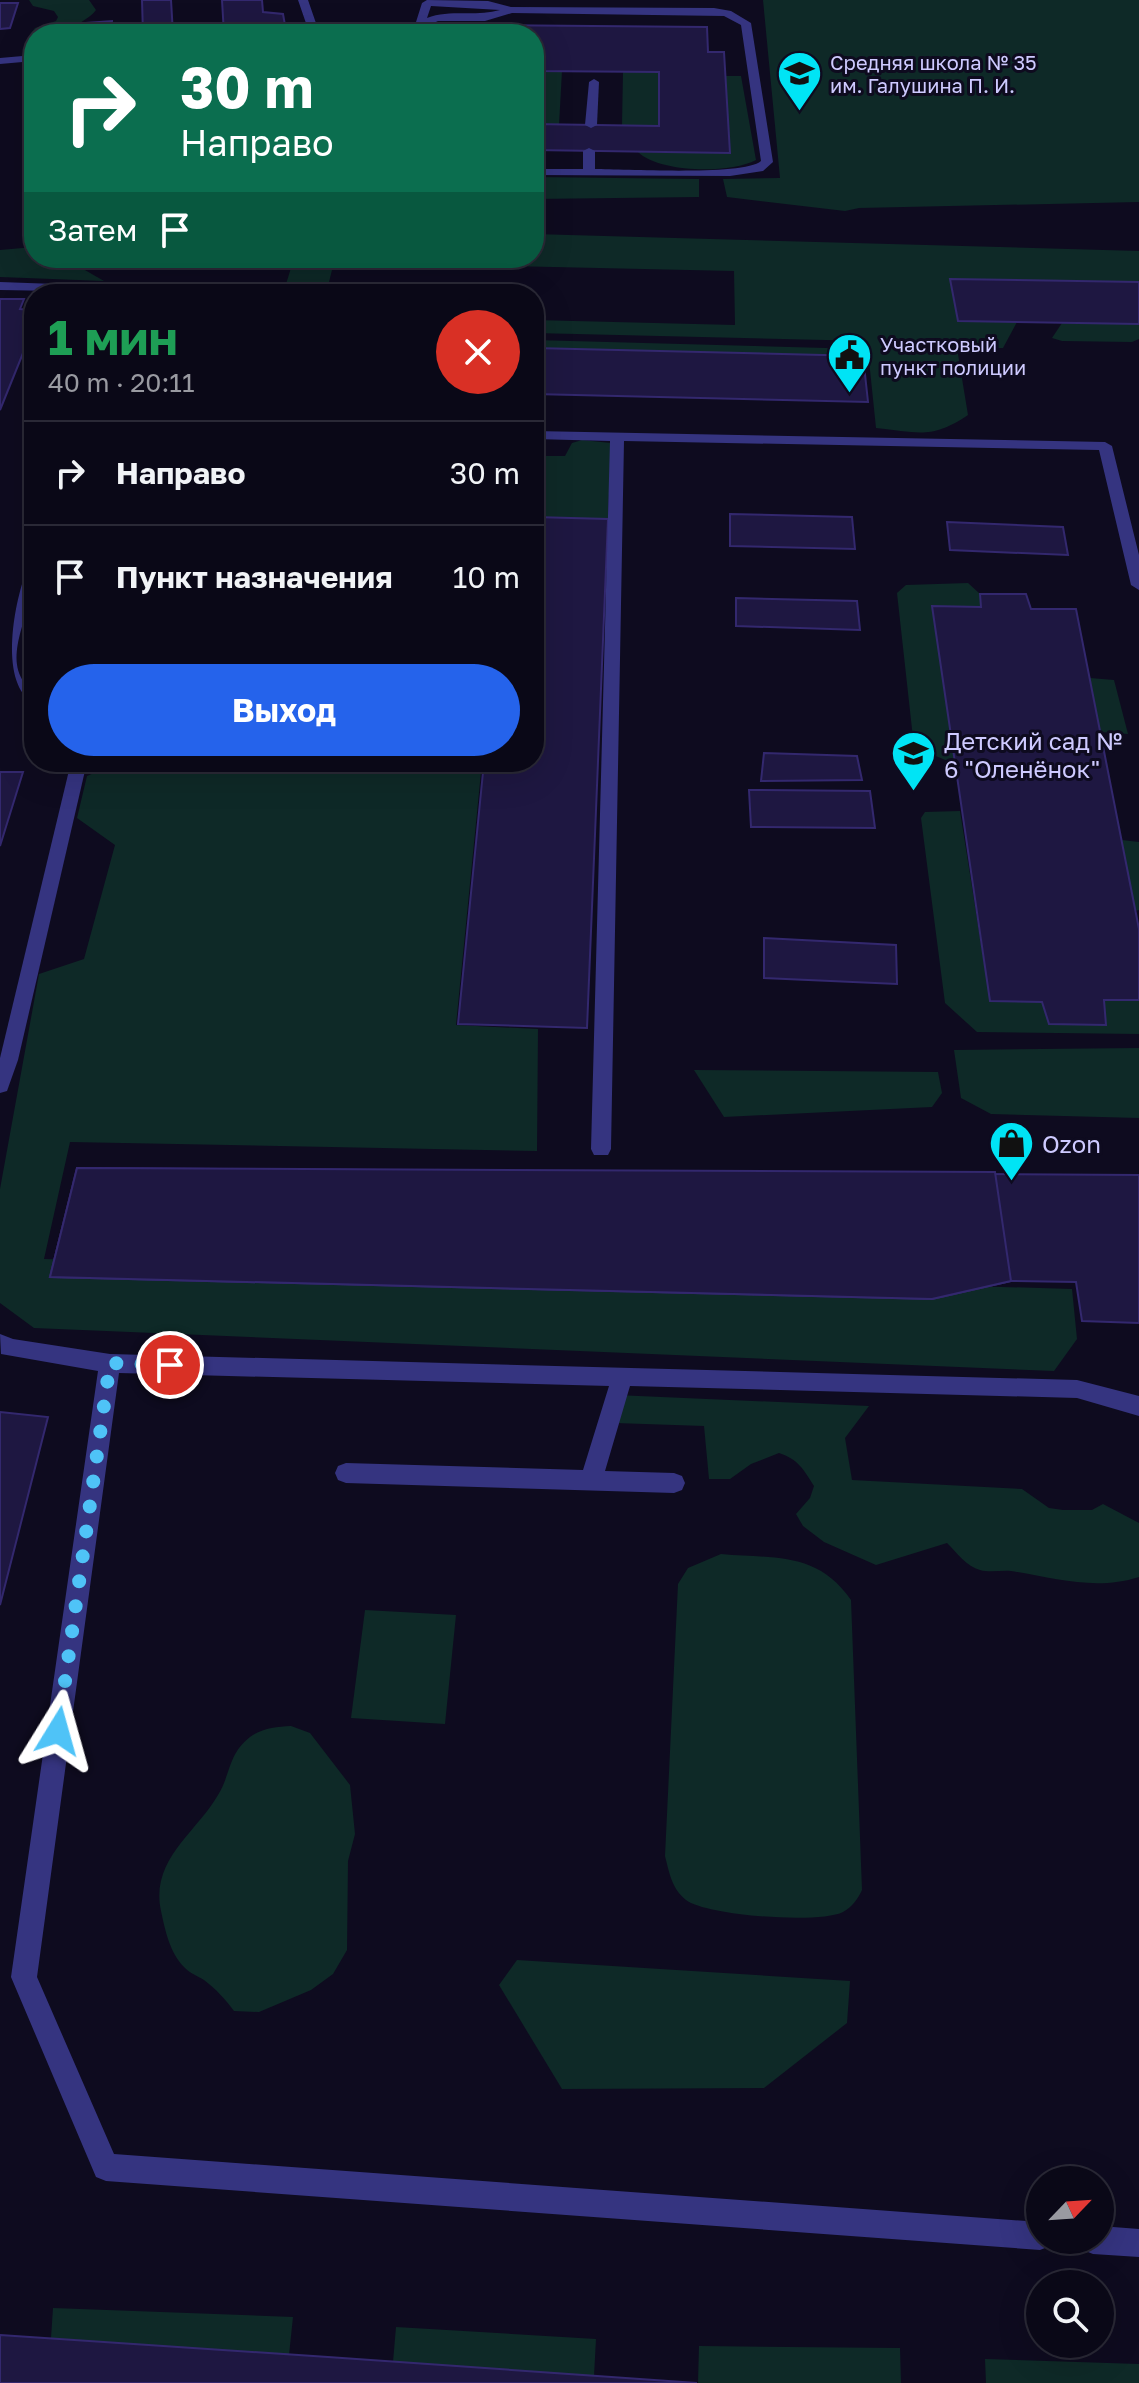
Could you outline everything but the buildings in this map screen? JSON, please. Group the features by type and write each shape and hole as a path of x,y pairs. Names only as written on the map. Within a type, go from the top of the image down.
{"lane":[{"path":"303,0 311,24"},
{"path":"420,24 427,3 488,4 511,10 714,11 727,13 746,23 767,162 759,169 743,173 544,172"},
{"path":"426,24 436,18 485,18 511,10"},
{"path":"0,61 24,59"},
{"path":"591,125 594,82"},
{"path":"589,151 589,172"},
{"path":"0,286 24,287"},
{"path":"544,435 1105,446 1139,585"},
{"path":"601,1149 617,436"},
{"path":"24,598 4,655 9,679 24,693"},
{"path":"0,1086 9,1060 77,772"},
{"path":"0,1343 9,1348 110,1363 1077,1389 1139,1406"},
{"path":"110,1363 24,1977 106,2167 1026,2235"},
{"path":"591,1480 622,1377"},
{"path":"346,1473 674,1483"},
{"path":"1114,2241 1139,2243"}],"green space":[{"path":"29,0 89,0 96,10 78,24 47,24 56,21 58,17 54,11 33,6"},
{"path":"763,0 1139,0 1139,202 859,208 845,211 727,197 723,179 780,178"},
{"path":"544,71 562,71 559,125 544,124"},
{"path":"623,72 659,72 659,126 622,125"},
{"path":"725,76 741,76 756,160 729,168 695,169 662,164 638,152 730,153"},
{"path":"544,177 699,179 699,197 544,199"},
{"path":"544,234 1139,251 1139,282 951,280 958,321 1017,322 1003,348 957,348 968,415 934,431 876,428 867,341 544,333 544,320 735,325 734,271 544,267"},
{"path":"24,248 24,268 81,268 104,281 0,277 0,250"},
{"path":"291,268 332,268 328,284 286,284"},
{"path":"1062,323 1139,324 1139,339 1132,342 1062,341 1052,338"},
{"path":"544,340 863,349 863,356 544,348"},
{"path":"582,440 611,443 608,519 544,517 544,456 565,456 572,443"},
{"path":"968,583 980,594 981,607 932,607 955,764 914,747 897,593 906,585"},
{"path":"1090,678 1114,680 1128,734 1100,732"},
{"path":"96,772 481,772 456,1025 538,1029 537,1151 70,1142 44,1259 1072,1289 1077,1339 1054,1371 34,1328 0,1303 0,1189 39,974 84,959 115,845 77,818 87,776"},
{"path":"960,811 990,1001 1042,1002 1049,1024 1105,1025 1104,1000 1139,1000 1139,1034 977,1032 945,1003 921,818 925,812"},
{"path":"1122,840 1139,842 1139,910 1135,911"},
{"path":"1139,1048 1139,1118 991,1114 961,1098 954,1050"},
{"path":"694,1070 938,1072 942,1093 932,1107 724,1117"},
{"path":"616,1395 869,1406 845,1438 852,1480 1022,1489 1049,1508 1063,1510 1092,1510 1103,1504 1139,1523 1139,1577 1091,1583 1011,1571 984,1571 966,1563 947,1543 876,1565 824,1542 803,1526 796,1514 810,1498 814,1486 804,1470 791,1458 779,1453 751,1464 730,1479 709,1479 704,1426 615,1423"},
{"path":"721,1554 793,1560 809,1565 838,1584 851,1600 862,1890 849,1908 831,1916 789,1918 739,1914 698,1906 677,1891 670,1874 665,1856 678,1584 688,1568"},
{"path":"365,1610 456,1615 445,1724 351,1718"},
{"path":"291,1726 310,1733 350,1785 355,1834 348,1861 347,1950 333,1974 311,1990 259,2012 234,2011 204,1980 186,1969 175,1955 161,1911 159,1893 162,1877 177,1848 218,1795 243,1744 264,1730"},
{"path":"517,1960 850,1981 847,2023 764,2088 562,2089 499,1985"},
{"path":"53,2308 293,2317 289,2355 51,2338"},
{"path":"396,2327 596,2339 594,2376 393,2362"},
{"path":"699,2346 900,2348 901,2383 698,2383"},
{"path":"985,2359 1139,2364 1139,2383 986,2383"}],"place":[{"name":"Средняя школа № 35 им. Галушина П. И.","path":"799,112"},
{"name":"Участковый пункт полиции","path":"849,395"},
{"name":"Детский сад № 6 \"Оленёнок\"","path":"913,793"},
{"name":"Ozon","path":"1011,1182"}],"route":[{"path":"58,1731 110,1363 170,1365"}]}
